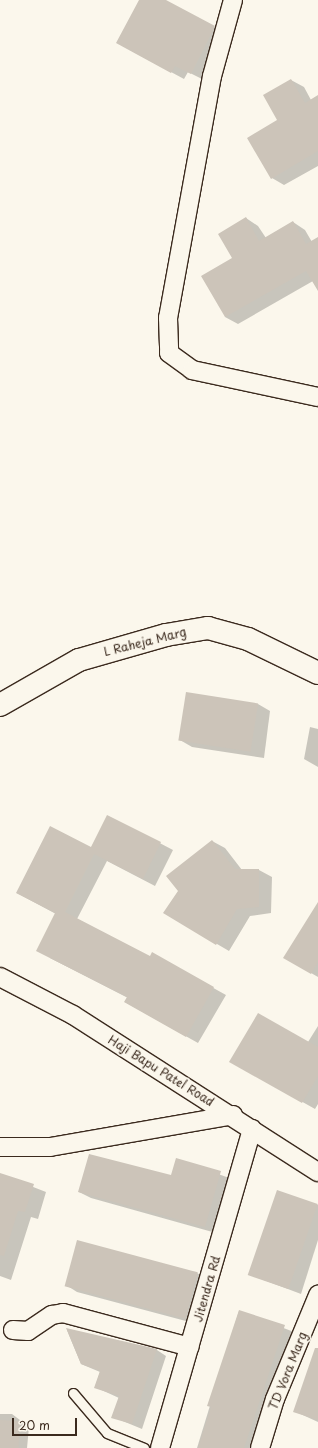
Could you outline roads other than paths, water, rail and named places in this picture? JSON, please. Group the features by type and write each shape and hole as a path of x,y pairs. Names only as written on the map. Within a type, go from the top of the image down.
{"street":[{"path":"233,0 212,76 168,318 169,353 192,370 318,397"},
{"name":"L Raheja Marg","path":"0,705 79,660 166,635 208,628 248,639 318,672"},
{"name":"Haji Bapu Patel Road","path":"0,977 73,1015 233,1115 318,1172"},
{"path":"0,1147 50,1147 233,1115"},
{"name":"Jitendra Rd","path":"160,1448 252,1129"},
{"name":"TD Vora Marg","path":"260,1448 275,1399 318,1295"},
{"path":"13,1330 28,1331 52,1315 63,1313 190,1347"}],"lane":[{"path":"73,1393 107,1433 144,1448"}]}
